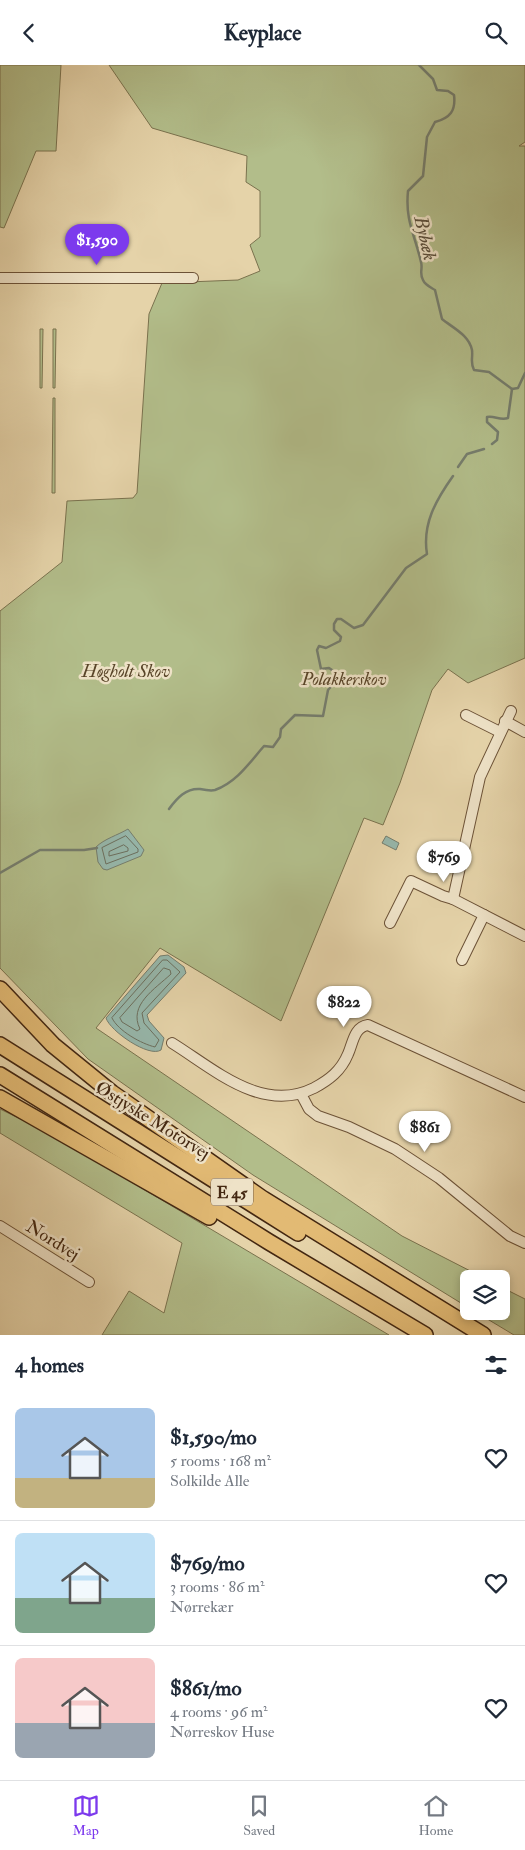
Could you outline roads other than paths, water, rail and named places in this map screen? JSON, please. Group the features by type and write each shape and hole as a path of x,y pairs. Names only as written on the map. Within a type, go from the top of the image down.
{"highway":[{"path":"0,989 53,1045 112,1093 263,1199 482,1335"},
{"name":"Østjyske Motorvej","path":"0,1045 259,1209 466,1335"},
{"name":"E 45","path":"0,1075 269,1242 425,1335"},
{"path":"0,1098 247,1239 269,1242"}],"street":[{"path":"0,278 193,278"},
{"path":"453,899 480,777 511,711"},
{"path":"466,715 500,732"},
{"path":"505,721 525,732"},
{"path":"390,923 411,881 453,899 525,936"},
{"path":"462,960 484,915"},
{"path":"172,1043 244,1088 273,1097 302,1095 330,1080 347,1056 357,1030 361,1026 368,1025 525,1097"},
{"path":"302,1095 310,1109 318,1116 349,1127 395,1149 439,1178 510,1236 525,1243"},
{"name":"Nordvej","path":"0,1226 89,1282"}],"water":[{"path":"128,829 144,850 141,856 107,870 103,869 98,862 96,847 107,839"},
{"path":"386,836 399,843 396,850 382,843"},
{"path":"168,955 184,967 186,973 147,1015 149,1021 164,1038 161,1050 148,1050 139,1047 122,1036 106,1018 160,956"}],"waterway":[{"name":"Bybæk","path":"419,65 433,79 437,90 448,91 454,95 453,110 448,116 435,122 427,137 423,176 408,191 409,220 421,262 422,278 426,285 435,290 442,319 468,340 472,350 474,370 489,372 512,389 518,388 525,373"},
{"path":"492,444 497,440 498,432 487,422 487,417 508,418 512,389"},
{"path":"458,467 467,454 484,449"},
{"path":"169,809 190,790 215,790 230,782 264,746 273,747 280,737 281,729 295,715 323,716 328,690 334,683 335,672 329,668 321,669 317,650 319,646 326,648 340,641 341,637 334,630 334,624 337,619 341,619 354,628 363,625 406,568 427,554 426,543 429,522 436,503 453,476"},
{"path":"0,873 40,850 84,850 97,848"}],"park label":[{"name":"Høgholt Skov","path":"126,671"},
{"name":"Polakkerskov","path":"344,679"}]}
